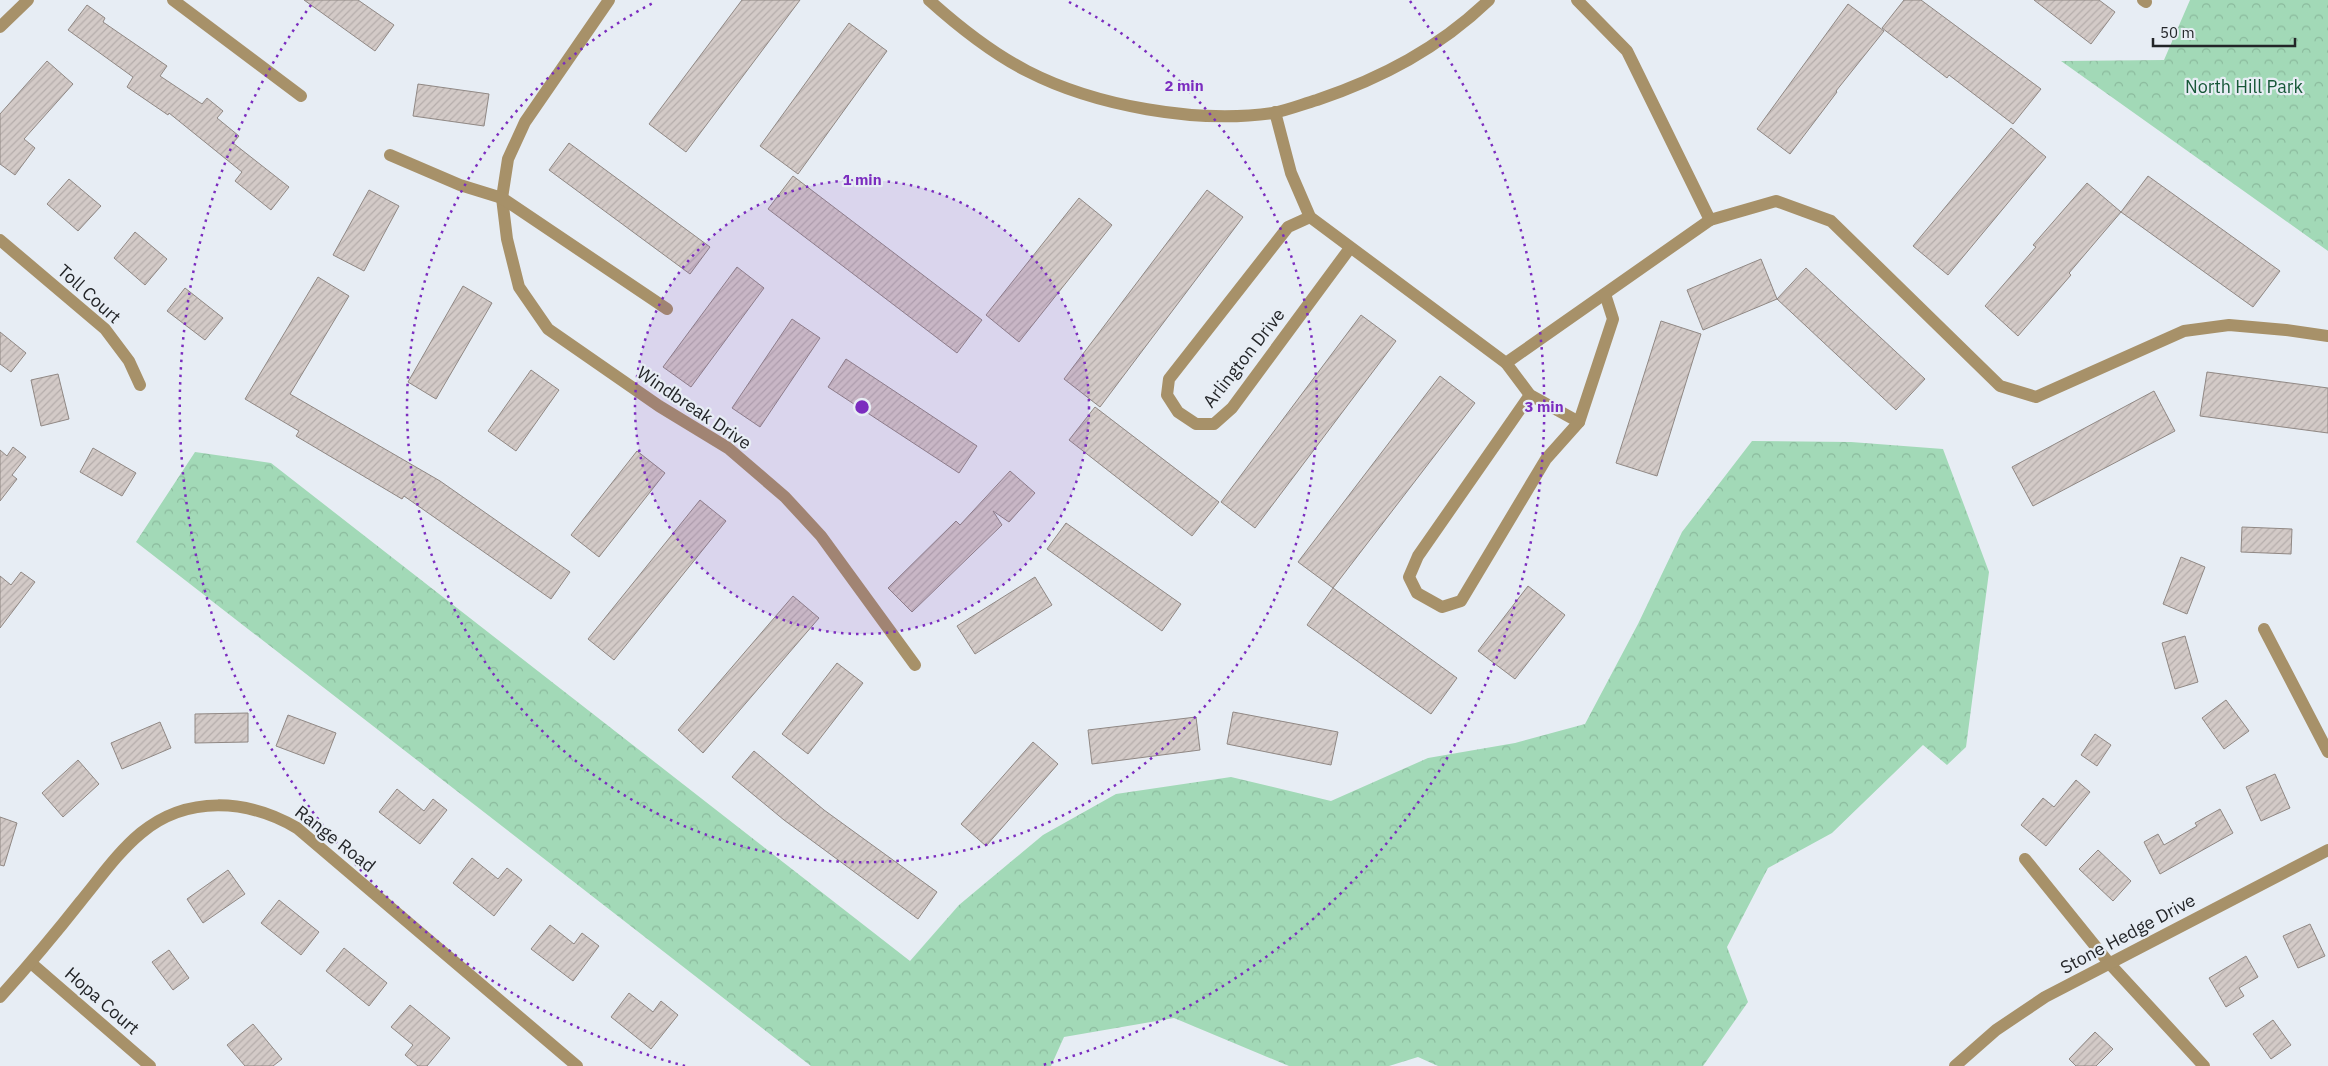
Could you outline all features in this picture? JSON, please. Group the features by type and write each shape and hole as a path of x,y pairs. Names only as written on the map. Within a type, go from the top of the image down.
{"street":[{"path":"0,28 28,0"},
{"path":"174,0 301,96"},
{"name":"Windbreak Drive","path":"609,0 525,122 508,160 502,198 507,239 519,286 548,329 658,406 728,448 785,497 821,536 915,665"},
{"path":"929,0 959,27 1000,56 1035,75 1087,96 1154,110 1233,117 1275,112 1355,86 1386,73 1444,38 1489,0"},
{"path":"1576,0 1626,51 1710,220"},
{"path":"1275,112 1292,173 1310,217 1506,364 1530,395 1579,422"},
{"path":"390,155 460,185 502,198 668,309"},
{"path":"1506,364 1710,220 1776,201 1831,221 2000,386 2036,397 2184,330 2229,325 2328,336"},
{"name":"Arlington Drive","path":"1310,217 1288,227 1169,379 1168,395 1178,412 1196,424 1214,424 1232,408 1350,248"},
{"name":"Toll Court","path":"0,240 105,329 129,361 140,385"},
{"path":"1530,395 1418,556 1408,577 1417,592 1442,606 1461,601 1546,458 1579,422 1613,319 1605,294"},
{"path":"2264,629 2328,752"},
{"name":"Range Road","path":"0,997 121,852 148,828 172,815 201,806 216,804 247,807 267,812 297,828 577,1066"},
{"name":"Stone Hedge Drive","path":"1955,1066 1996,1030 2045,997 2328,850"},
{"path":"2025,859 2109,963 2204,1066"},
{"name":"Hopa Court","path":"30,963 150,1066"}],"green space":[{"name":"North Hill Park","path":"2190,0 2328,0 2328,251 2061,61 2164,60"},
{"path":"1752,441 1851,442 1943,449 1989,572 1966,747 1947,765 1923,745 1832,833 1768,868 1727,947 1748,1002 1703,1066 1438,1066 1418,1057 1389,1066 1289,1066 1174,1018 1064,1037 1051,1066 811,1066 136,542 195,452 271,463 910,961 959,905 1043,835 1116,794 1231,777 1331,801 1428,758 1515,743 1585,724 1638,624 1682,532"}],"building":[{"path":"304,0 358,0 394,25 375,51"},
{"path":"742,0 800,0 686,152 649,124"},
{"path":"1904,0 1921,0 2041,89 2013,124 1949,75 1947,78 1882,28"},
{"path":"2034,0 2099,0 2115,12 2091,44"},
{"path":"1848,4 1884,31 1836,91 1790,154 1757,129"},
{"path":"87,5 105,18 103,22 167,66 160,76 202,104 207,98 223,111 217,118 239,136 233,143 289,187 271,210 235,181 242,172 169,113 168,115 127,87 133,77 68,30"},
{"path":"849,23 887,51 798,174 760,146"},
{"path":"47,61 73,84 24,139 35,148 15,175 0,164 0,114"},
{"path":"418,84 489,94 484,126 413,116"},
{"path":"2011,128 2046,157 1948,275 1913,246"},
{"path":"569,143 710,247 690,274 549,170"},
{"path":"793,176 982,320 957,353 768,209"},
{"path":"2148,176 2280,271 2253,307 2121,212"},
{"path":"69,179 101,206 78,231 47,204"},
{"path":"2087,183 2121,212 2069,273 2071,275 2018,336 1985,306 2036,247 2033,245"},
{"path":"369,190 399,206 364,271 333,255"},
{"path":"1207,190 1243,217 1100,407 1064,379"},
{"path":"1079,198 1112,225 1019,342 986,315"},
{"path":"135,232 167,259 145,285 114,258"},
{"path":"1761,259 1777,299 1703,330 1687,290"},
{"path":"737,267 764,288 691,387 663,367"},
{"path":"1806,268 1925,379 1896,410 1777,299"},
{"path":"318,277 349,296 290,394 440,481 570,572 551,599 404,496 402,499 296,436 299,431 245,399"},
{"path":"463,286 492,303 436,399 408,382"},
{"path":"185,288 223,318 205,340 167,311"},
{"path":"1361,315 1396,341 1255,528 1221,502"},
{"path":"792,319 820,338 760,427 732,408"},
{"path":"1661,321 1701,334 1657,476 1616,463"},
{"path":"0,332 26,353 11,372 0,364"},
{"path":"846,359 977,446 959,473 828,387"},
{"path":"531,370 559,390 516,451 488,431"},
{"path":"2207,372 2328,388 2328,433 2200,416"},
{"path":"58,374 69,419 41,426 31,380"},
{"path":"1440,376 1475,403 1333,588 1298,562"},
{"path":"2154,391 2175,431 2033,506 2012,467"},
{"path":"1095,407 1219,502 1192,536 1069,440"},
{"path":"13,447 26,457 12,475 17,479 0,501 0,450 7,456"},
{"path":"93,448 136,473 122,496 80,472"},
{"path":"637,451 665,473 599,557 571,535"},
{"path":"1010,471 1035,493 1009,522 993,511 1002,525 912,612 888,588 956,521 960,525"},
{"path":"700,500 726,521 614,660 588,639"},
{"path":"1066,523 1181,604 1162,631 1047,549"},
{"path":"2242,527 2292,529 2291,554 2241,552"},
{"path":"2181,557 2205,567 2187,614 2163,604"},
{"path":"21,572 35,582 0,628 0,576 11,585"},
{"path":"1035,577 1052,605 975,654 957,626"},
{"path":"1528,586 1565,615 1515,679 1478,651"},
{"path":"1333,588 1457,678 1431,714 1307,625"},
{"path":"793,596 819,618 703,753 678,730"},
{"path":"2185,636 2198,682 2175,689 2162,643"},
{"path":"837,663 863,683 808,754 782,734"},
{"path":"2226,700 2249,731 2224,749 2202,718"},
{"path":"1233,712 1338,732 1331,765 1227,744"},
{"path":"248,713 248,742 195,743 195,714"},
{"path":"288,715 336,733 324,764 276,746"},
{"path":"1196,717 1200,750 1092,764 1088,730"},
{"path":"160,722 171,748 122,769 111,743"},
{"path":"2095,734 2111,745 2097,766 2081,755"},
{"path":"1033,742 1058,764 986,846 961,824"},
{"path":"754,751 824,810 937,892 918,919 784,820 732,777"},
{"path":"78,760 99,784 63,817 42,793"},
{"path":"2275,774 2290,808 2261,821 2246,787"},
{"path":"2076,780 2090,792 2046,846 2021,825 2043,798 2054,807"},
{"path":"397,789 424,811 433,799 447,810 420,844 379,812"},
{"path":"2220,809 2233,833 2160,874 2144,842 2158,834 2164,845 2197,826 2195,823"},
{"path":"0,817 17,823 4,866 0,865"},
{"path":"2098,850 2131,881 2113,901 2079,869"},
{"path":"472,858 498,879 507,868 522,880 494,916 453,883"},
{"path":"228,870 245,894 203,923 187,899"},
{"path":"279,900 319,932 301,955 261,923"},
{"path":"2310,924 2325,956 2298,968 2283,936"},
{"path":"550,925 574,944 582,933 599,946 573,981 531,949"},
{"path":"344,948 387,983 369,1006 326,971"},
{"path":"169,950 189,978 173,990 152,962"},
{"path":"2246,956 2258,977 2239,988 2244,996 2226,1007 2209,978"},
{"path":"629,993 653,1012 661,1001 678,1015 651,1049 611,1017"},
{"path":"410,1005 450,1038 427,1066 418,1066 405,1055 413,1045 391,1027"},
{"path":"2273,1020 2291,1045 2271,1059 2253,1034"},
{"path":"253,1024 282,1059 273,1066 245,1066 227,1045"},
{"path":"2095,1032 2113,1049 2096,1066 2076,1066 2069,1059"}]}
